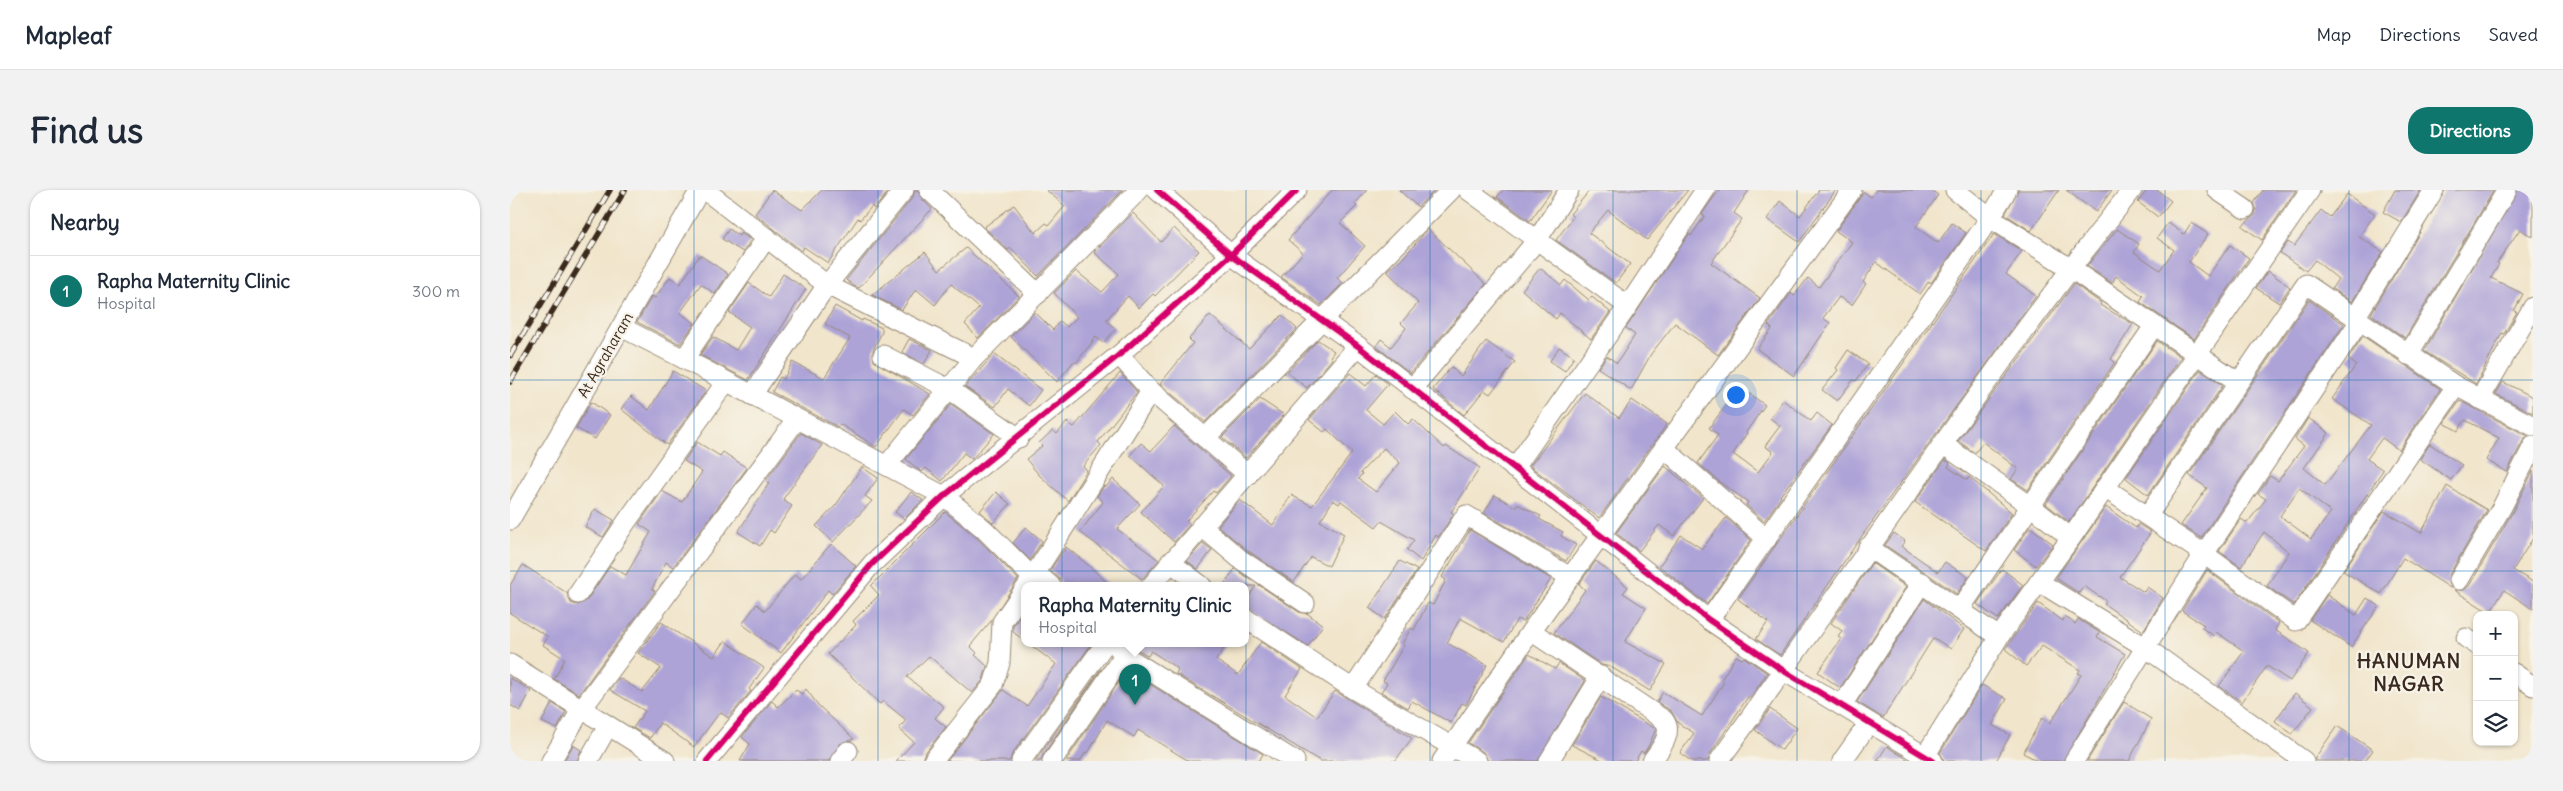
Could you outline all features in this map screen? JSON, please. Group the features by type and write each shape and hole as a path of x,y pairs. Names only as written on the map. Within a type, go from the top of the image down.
{"street":[{"name":"At Agraharam","path":"510,520 700,190"},
{"path":"705,190 827,285 974,358"},
{"path":"752,396 827,285 904,190"},
{"path":"929,190 1038,294"},
{"path":"887,465 974,358 1139,190"},
{"path":"1157,190 1231,255 1358,346 1601,538 1709,620 1784,671 1929,759 1999,637 2071,538 2310,190"},
{"path":"707,761 872,564 944,496 1019,438 1119,355 1231,255 1297,190"},
{"path":"1205,438 1451,190"},
{"path":"1468,190 1628,306"},
{"path":"1412,389 1537,240 1569,190"},
{"path":"1514,469 1628,306 1705,190"},
{"path":"1447,754 1531,631 1601,538 1664,448 1852,190"},
{"path":"1955,190 1990,218 2070,268 2238,382"},
{"path":"1709,620 1990,218 2007,190"},
{"path":"1719,761 1784,671 1868,547 1944,445 2070,268 2132,190"},
{"path":"2217,190 2245,209"},
{"path":"2074,761 2204,554 2357,320 2434,190"},
{"path":"2408,355 2507,190"},
{"path":"684,359 767,237"},
{"path":"2148,515 2306,284 2456,386 2533,426"},
{"path":"2480,399 2533,307"},
{"path":"1960,609 2032,507 2154,326"},
{"path":"621,327 944,496 984,529 1030,582 1151,391"},
{"path":"1153,582 1358,346"},
{"path":"883,355 949,389 1019,438"},
{"path":"1119,355 1151,391 1248,475"},
{"path":"578,594 627,520 726,382"},
{"path":"2105,488 2148,515 2296,621 2456,386"},
{"path":"551,761 581,710 797,419"},
{"path":"1944,445 2032,507 2071,538"},
{"path":"2459,580 2502,507 2533,446"},
{"path":"1664,448 1767,539"},
{"path":"1353,688 1466,515 1570,577"},
{"path":"1201,526 1240,559 1305,602"},
{"path":"1868,547 1922,582 1999,637"},
{"path":"1170,562 1197,582"},
{"path":"1842,705 1922,582"},
{"path":"2039,582 2145,647 2304,761"},
{"path":"933,761 993,685 1000,664 1002,622 1021,595"},
{"path":"1249,621 1353,688 1447,754 1477,761"},
{"path":"1531,631 1601,676 1664,720 1668,726 1668,733 1652,761"},
{"path":"1021,761 1103,647"},
{"path":"1052,761 1119,649 1295,761"},
{"path":"510,664 665,761"},
{"path":"1549,761 1601,676"},
{"path":"2518,676 2533,686"},
{"path":"1842,761 1869,723"},
{"path":"588,761 608,726"}],"building":[{"path":"772,190 802,210 822,190 890,190 874,209 872,206 860,220 858,218 828,263 804,247 802,251 755,214"},
{"path":"915,190 918,190 921,198 932,209 859,288 854,286 846,280 913,197"},
{"path":"1046,190 1123,190 1038,276 1011,248 1008,250 984,227 1014,205 1035,233 1046,223 1049,225 1065,206"},
{"path":"1332,190 1367,190 1355,204 1357,206 1340,223 1365,246 1337,278 1343,283 1321,305 1281,277 1303,253 1288,240"},
{"path":"1399,190 1435,190 1418,207"},
{"path":"1503,190 1552,190 1530,221 1497,197"},
{"path":"1590,190 1688,190 1647,240 1608,210 1589,233 1630,264 1616,283 1556,240 1573,217 1570,214"},
{"path":"1719,190 1749,190 1734,213 1742,219 1711,263 1760,298 1718,355 1675,323 1651,354 1631,390 1598,368 1607,356 1617,363 1635,335 1626,328 1689,234 1691,236 1705,216 1702,214"},
{"path":"1819,190 1836,190 1799,242 1767,219 1780,201 1800,216"},
{"path":"1876,190 1931,190 1938,195 1916,227 1938,243 1952,223 1966,233 1931,283 1929,281 1920,294 1876,262 1863,282 1866,284 1852,305 1839,297 1823,318 1830,323 1794,376 1757,349 1772,329 1768,325 1791,293 1794,296 1808,278 1819,287 1852,242 1836,231 1864,192 1871,197"},
{"path":"2018,190 2059,190 2031,231 2005,214"},
{"path":"2066,190 2112,190 2096,212"},
{"path":"2147,190 2157,190 2171,201 2158,217 2138,202"},
{"path":"2263,190 2296,190 2262,240 2242,226 2255,215 2254,203"},
{"path":"2395,190 2421,190 2401,222 2383,212"},
{"path":"2445,190 2494,190 2405,338 2371,314"},
{"path":"2518,190 2533,190 2533,237 2520,229 2497,263 2499,264 2491,278 2523,294 2514,311 2517,312 2504,334 2502,333 2476,384 2424,351"},
{"path":"2347,194 2375,214 2359,237 2383,252 2352,302 2332,288 2338,279 2315,260 2306,271 2280,253 2288,242 2294,246 2321,210 2330,217"},
{"path":"1133,213 1161,242 1174,228 1199,251 1155,296 1153,294 1139,308 1128,296 1106,320 1116,329 1103,343 1096,337 1076,363 1074,361 1057,382 1011,337 1035,312 1053,330 1060,321 1067,327 1077,317 1054,293 1076,271 1102,292 1119,274 1094,252"},
{"path":"2168,223 2184,234 2191,223 2208,234 2189,262 2208,276 2230,245 2249,258 2194,339 2140,302 2143,296 2116,276 2112,283 2087,266 2117,229 2139,244 2134,252 2160,270 2174,250 2157,238"},
{"path":"729,229 739,236 741,233 751,240 743,252 722,239"},
{"path":"1428,229 1486,284 1410,373 1376,346 1381,339 1391,347 1406,328 1401,323 1418,303 1387,271 1402,259"},
{"path":"1994,234 2022,251 2006,274 2036,296 1859,540 1780,655 1756,639 1768,622 1738,599"},
{"path":"966,248 1019,296 978,338 965,324 979,308 951,284 935,305 916,289 902,310 872,295 925,252 939,270"},
{"path":"700,255 728,274 715,294 701,284 680,313 695,323 680,344 637,322 652,296 655,298 670,277 680,284"},
{"path":"1540,268 1561,285 1565,280 1589,300 1592,297 1610,312 1591,339 1560,313 1556,319 1522,290"},
{"path":"2268,271 2290,287 2279,303 2256,288"},
{"path":"783,274 806,289 748,380 700,355 713,337 736,350 750,327 729,312 749,283 769,297"},
{"path":"2074,284 2101,303 2100,305 2133,324 2111,359 2115,362 2028,490 2011,479 2018,469 1983,442 1975,453 1958,441"},
{"path":"2309,300 2344,324 2201,538 2181,525 2207,488 2189,475"},
{"path":"835,306 862,321 863,319 882,328 882,332 873,350 874,361 930,394 913,415 904,409 876,447 840,424 838,427 772,392 780,377 784,379 792,362 824,378 850,338 825,324"},
{"path":"1210,315 1249,349 1282,315 1297,329 1205,422 1160,384 1193,343 1189,339"},
{"path":"2363,336 2440,389 2399,450 2382,438 2367,459 2383,470 2294,605 2267,586 2289,552 2264,532 2241,567 2219,551 2241,519 2247,523 2266,499 2258,494 2270,476 2278,481 2304,446 2295,439 2308,418 2329,433 2304,468 2325,485 2371,425 2332,399 2356,365 2348,359","holes":["2299,488 2331,512 2311,539 2280,516"]},
{"path":"909,339 932,350 924,364 902,352"},
{"path":"1318,340 1334,351 1330,357 1332,359 1307,388 1287,372"},
{"path":"1486,341 1515,362 1490,394 1484,390 1464,415 1433,389 1451,367 1461,376"},
{"path":"2157,341 2181,357 2069,522 2046,504"},
{"path":"1559,347 1574,357 1565,371 1550,361"},
{"path":"1848,350 1868,364 1856,381 1853,380 1837,401 1822,390 1838,370 1836,368"},
{"path":"994,354 1041,390 1029,406 1008,389 995,407 965,387"},
{"path":"2200,370 2223,385 2148,495 2126,478"},
{"path":"673,371 706,391 667,445 621,409 631,396 649,410"},
{"path":"1120,373 1137,392 1098,442 1101,445 1083,466 1087,470 1068,501 1039,475 1026,459 1042,446 1039,443 1053,430 1057,434 1067,422 1074,427"},
{"path":"1350,373 1366,386 1376,374 1388,384 1366,410 1383,424 1395,411 1408,424 1413,419 1444,448 1446,446 1480,468 1451,512 1454,514 1438,537 1436,535 1421,561 1407,550 1414,540 1381,521 1376,527 1341,501 1339,504 1333,500 1320,521 1344,534 1329,566 1311,557 1294,582 1247,550 1218,526 1240,500 1273,525 1291,495 1312,506 1352,453 1327,429 1324,432 1309,420","holes":["1384,448 1400,463 1376,492 1358,479 1362,474 1360,473"]},
{"path":"2503,382 2533,397 2533,413 2496,394"},
{"path":"1740,387 1765,405 1733,454 1758,472 1773,452 1765,446 1780,426 1770,418 1783,400 1811,421 1817,413 1832,425 1764,521 1746,505 1748,502 1721,483 1698,463 1718,435 1709,428"},
{"path":"1585,393 1619,418 1632,400 1667,424 1599,518 1530,466"},
{"path":"1260,399 1284,415 1246,458 1222,437"},
{"path":"2460,401 2528,436 2523,441 2507,472 2486,460 2499,438 2465,420 2458,431 2444,423"},
{"path":"591,402 610,415 595,439 576,428"},
{"path":"951,404 994,434 972,459 964,453 942,481 926,468 922,472 906,459"},
{"path":"1174,426 1231,476 1216,493 1213,491 1186,521 1190,524 1174,542 1141,512 1164,486 1130,455 1141,443 1151,451"},
{"path":"801,433 822,445 783,499 792,506 774,533 770,530 760,546 738,532 769,483 766,480"},
{"path":"697,442 720,456 723,452 747,468 673,567 666,562 652,589 655,591 579,694 554,679 565,659 543,645 548,637 510,613 510,585 523,565 567,593 571,603 578,605 587,600 610,566 626,575 651,532 639,524 662,491 682,502 702,472 684,461"},
{"path":"2430,444 2462,465 2451,480 2420,459"},
{"path":"1945,460 1950,463 1948,467 1967,480 1969,477 2012,513 1986,551 1915,502"},
{"path":"1665,466 1703,498 1674,536 1659,525 1639,551 1616,533"},
{"path":"862,467 878,478 865,496 872,501 833,542 816,526 836,505"},
{"path":"2533,471 2533,538 2513,570 2533,582 2533,609 2504,590 2491,611 2487,611 2454,590 2464,590 2469,586 2512,513"},
{"path":"1113,479 1140,504 1117,529 1159,560 1142,579 1080,532 1103,502 1097,496 1104,486 1106,487"},
{"path":"2447,486 2487,510 2449,575 2448,580 2452,589 2403,558 2381,594 2343,571 2384,511 2421,533"},
{"path":"911,492 923,500 904,519 895,512"},
{"path":"996,492 1010,504 993,523 980,511"},
{"path":"1495,495 1515,507 1517,504 1541,516 1539,519 1563,532 1561,536 1576,545 1566,561 1484,513"},
{"path":"2106,507 2136,528 2138,524 2151,532 2120,577 2144,592 2147,587 2163,598 2143,631 2104,604 2106,601 2084,586 2079,593 2056,578"},
{"path":"595,509 614,520 603,537 585,527"},
{"path":"945,512 976,537 1018,579 991,621 970,646 977,653 975,655 987,666 983,680 972,693 929,656 907,677 944,707 935,718 946,727 924,754 922,761 896,761 914,742 899,729 906,720 883,701 880,704 828,654 856,625 853,621 879,595 871,586"},
{"path":"1726,518 1751,540 1707,604 1659,566 1681,535 1702,549"},
{"path":"1026,527 1042,541 1030,560 1013,543"},
{"path":"2030,527 2053,544 2036,566 2014,550"},
{"path":"1470,530 1551,579 1523,622 1517,619 1504,642 1460,618 1447,643 1487,665 1466,705 1462,703 1451,723 1412,701 1408,708 1381,692 1387,683 1383,681 1404,645 1402,644 1411,628 1414,630 1428,603 1433,605 1446,580 1442,577"},
{"path":"1894,533 1905,541 1901,546 1938,572 1945,562 1968,577 1957,594 1885,545"},
{"path":"1203,543 1212,550 1198,569 1187,561"},
{"path":"831,544 856,566 832,594 828,590 781,653 742,624 757,604 765,611 795,574 801,579"},
{"path":"1066,547 1107,582 1061,582 1050,570"},
{"path":"1400,561 1417,570 1385,619 1369,608"},
{"path":"1596,561 1628,587 1623,593 1646,608 1625,642 1666,664 1650,691 1611,667 1602,665 1554,633 1585,590 1579,584"},
{"path":"1872,563 1906,587 1840,688 1818,672 1841,639 1838,637 1842,631 1831,623"},
{"path":"1235,569 1299,612 1308,614 1323,625 1308,646 1249,609 1249,596 1256,586 1249,586 1249,582 1226,582"},
{"path":"2002,569 2023,585 1998,619 1977,604"},
{"path":"2207,570 2279,623 2275,630 2309,653 2290,681 2267,666 2242,702 2219,686 2244,651 2216,632 2214,636 2202,628 2204,625 2182,611"},
{"path":"2327,595 2356,615 2367,598 2379,606 2351,647 2310,620"},
{"path":"1924,599 1964,629 1951,649 1934,638 1932,640 1883,718 1857,702"},
{"path":"2038,603 2063,621 2065,616 2075,624 2078,619 2100,633 2097,637 2125,654 2063,761 2038,761 2023,753 2042,718 2050,723 2081,675 2078,673 2080,670 2042,646 2026,666 2005,649"},
{"path":"1020,616 1021,638 1013,632 1013,626"},
{"path":"661,622 714,657 725,641 764,668 749,689 751,691 728,718 720,712 694,747 660,723 650,738 633,728 645,711 610,690 619,678 642,692 661,668 638,653"},
{"path":"1261,642 1302,669 1285,695 1317,717 1335,691 1412,738 1395,761 1320,761 1176,674 1178,669 1151,651 1148,656 1134,647 1225,647 1216,660 1238,675"},
{"path":"1033,647 1089,647 1012,754 1010,761 947,761 1003,690 1027,706 1056,664"},
{"path":"1529,654 1555,669 1559,663 1585,681 1538,761 1488,761 1483,752 1468,743"},
{"path":"1736,656 1742,659 1744,657 1767,673 1750,698 1748,697 1710,754 1708,761 1691,761 1680,753 1694,733 1678,723 1671,711 1657,702 1663,692 1702,716 1724,682 1721,680"},
{"path":"1101,669 1043,755 1041,761 1035,761"},
{"path":"1127,670 1263,754 1259,761 1189,761 1138,730 1134,737 1107,720 1088,753 1086,752 1080,761 1066,761"},
{"path":"510,678 531,691 520,711 510,705"},
{"path":"1982,685 2007,699 1992,725 2010,735 1996,761 1944,761 1940,753"},
{"path":"806,689 818,705 854,739 840,744 829,761 740,761 750,744 742,737 772,701 778,707 796,690 802,694"},
{"path":"2295,693 2313,707 2292,734 2275,721"},
{"path":"1601,697 1656,729 1644,753 1641,751 1635,761 1604,761 1572,745"},
{"path":"2124,702 2151,719 2129,761 2087,761"},
{"path":"552,703 566,712 557,729 542,722"},
{"path":"1770,709 1797,728 1782,750 1755,730"},
{"path":"2337,726 2373,750 2365,761 2315,761 2315,758"},
{"path":"573,745 581,750 577,761 564,761"},
{"path":"1887,746 1891,749 1910,761 1877,761"}],"railway":[{"path":"510,356 610,190"},
{"path":"510,382 625,190"}],"cycle path":[{"path":"1157,190 1231,255 1358,346 1709,620 1784,671 1933,761"},
{"path":"707,761 872,564 944,496 1119,355 1231,255 1297,190"}],"place":[{"name":"Rapha Maternity Clinic","path":"1135,705"}],"district":[{"name":"HANUMAN NAGAR","path":"2409,672"}]}
